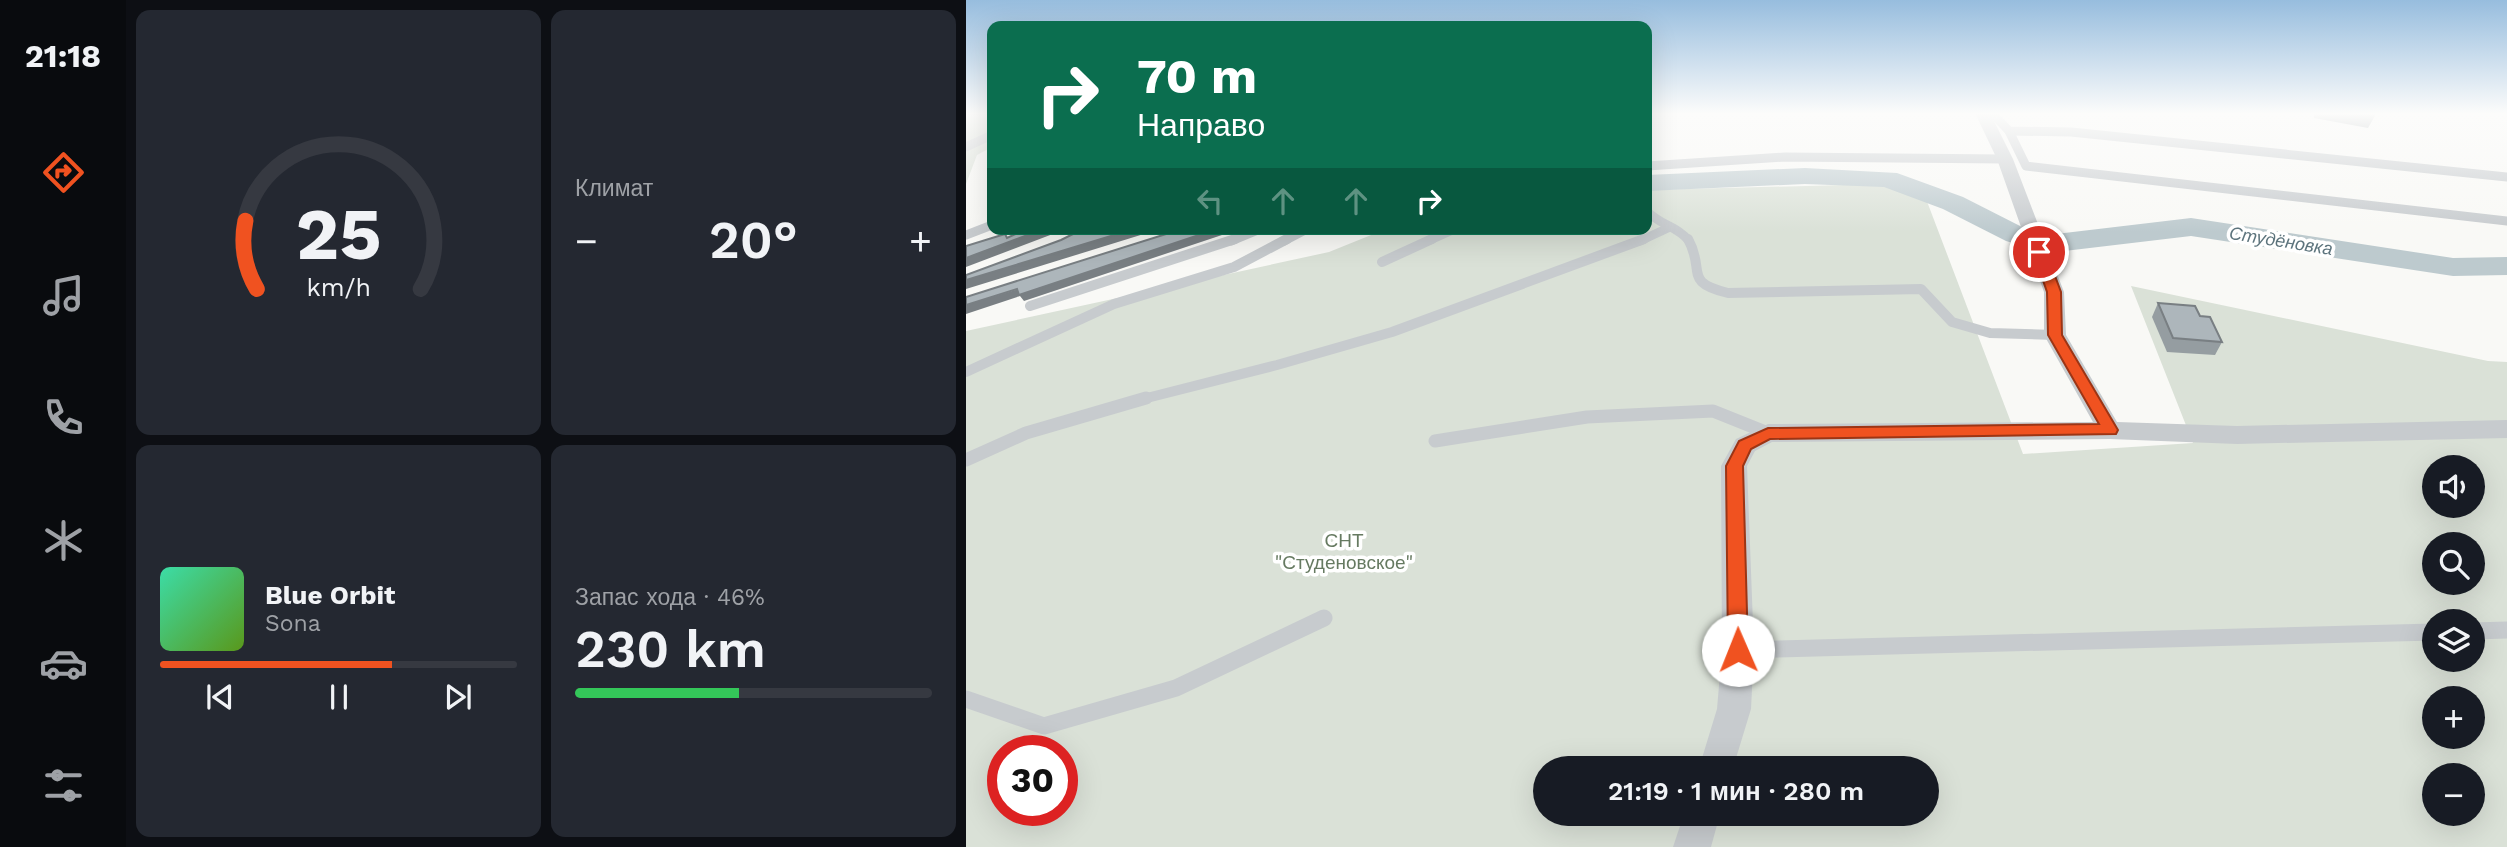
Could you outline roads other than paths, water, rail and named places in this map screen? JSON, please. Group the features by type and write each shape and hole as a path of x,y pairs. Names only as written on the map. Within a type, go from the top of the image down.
{"street":[{"path":"2002,153 2054,292 2055,335 2110,430"},
{"path":"1720,756 1734,709 1738,650 1734,466 1745,445 1768,433 2110,430 2237,435 2507,429"},
{"path":"1692,847 1698,826"}],"lane":[{"path":"2019,153 2026,166 2507,221"},
{"path":"2270,153 2507,177"},
{"path":"1652,166 1785,157 2005,159"},
{"path":"1652,217 1656,222 1681,232 1693,246 1698,280 1707,288 1728,293 1921,289 1952,322 1990,333 2055,335"},
{"path":"966,235 987,227"},
{"path":"966,460 1026,433 1122,404 1277,365 1392,332 1576,263 1632,245 1670,227"},
{"path":"1030,306 1214,248 1245,235"},
{"path":"966,372 1114,304 1234,267 1295,235"},
{"path":"1382,262 1442,235"},
{"path":"1435,441 1587,417 1713,411 1768,433"},
{"path":"966,699 1044,726 1176,688 1324,618"},
{"path":"2485,631 2507,630"},
{"path":"1738,650 2422,632"}],"waterway":[{"name":"Студёновка","path":"1652,183 1805,176 1887,179 1953,203 2016,235"},
{"name":"Студёновка","path":"2056,243 2191,227 2453,267 2507,266"}],"park label":[{"name":"СНТ \"Студеновское\"","path":"1344,551"}]}
